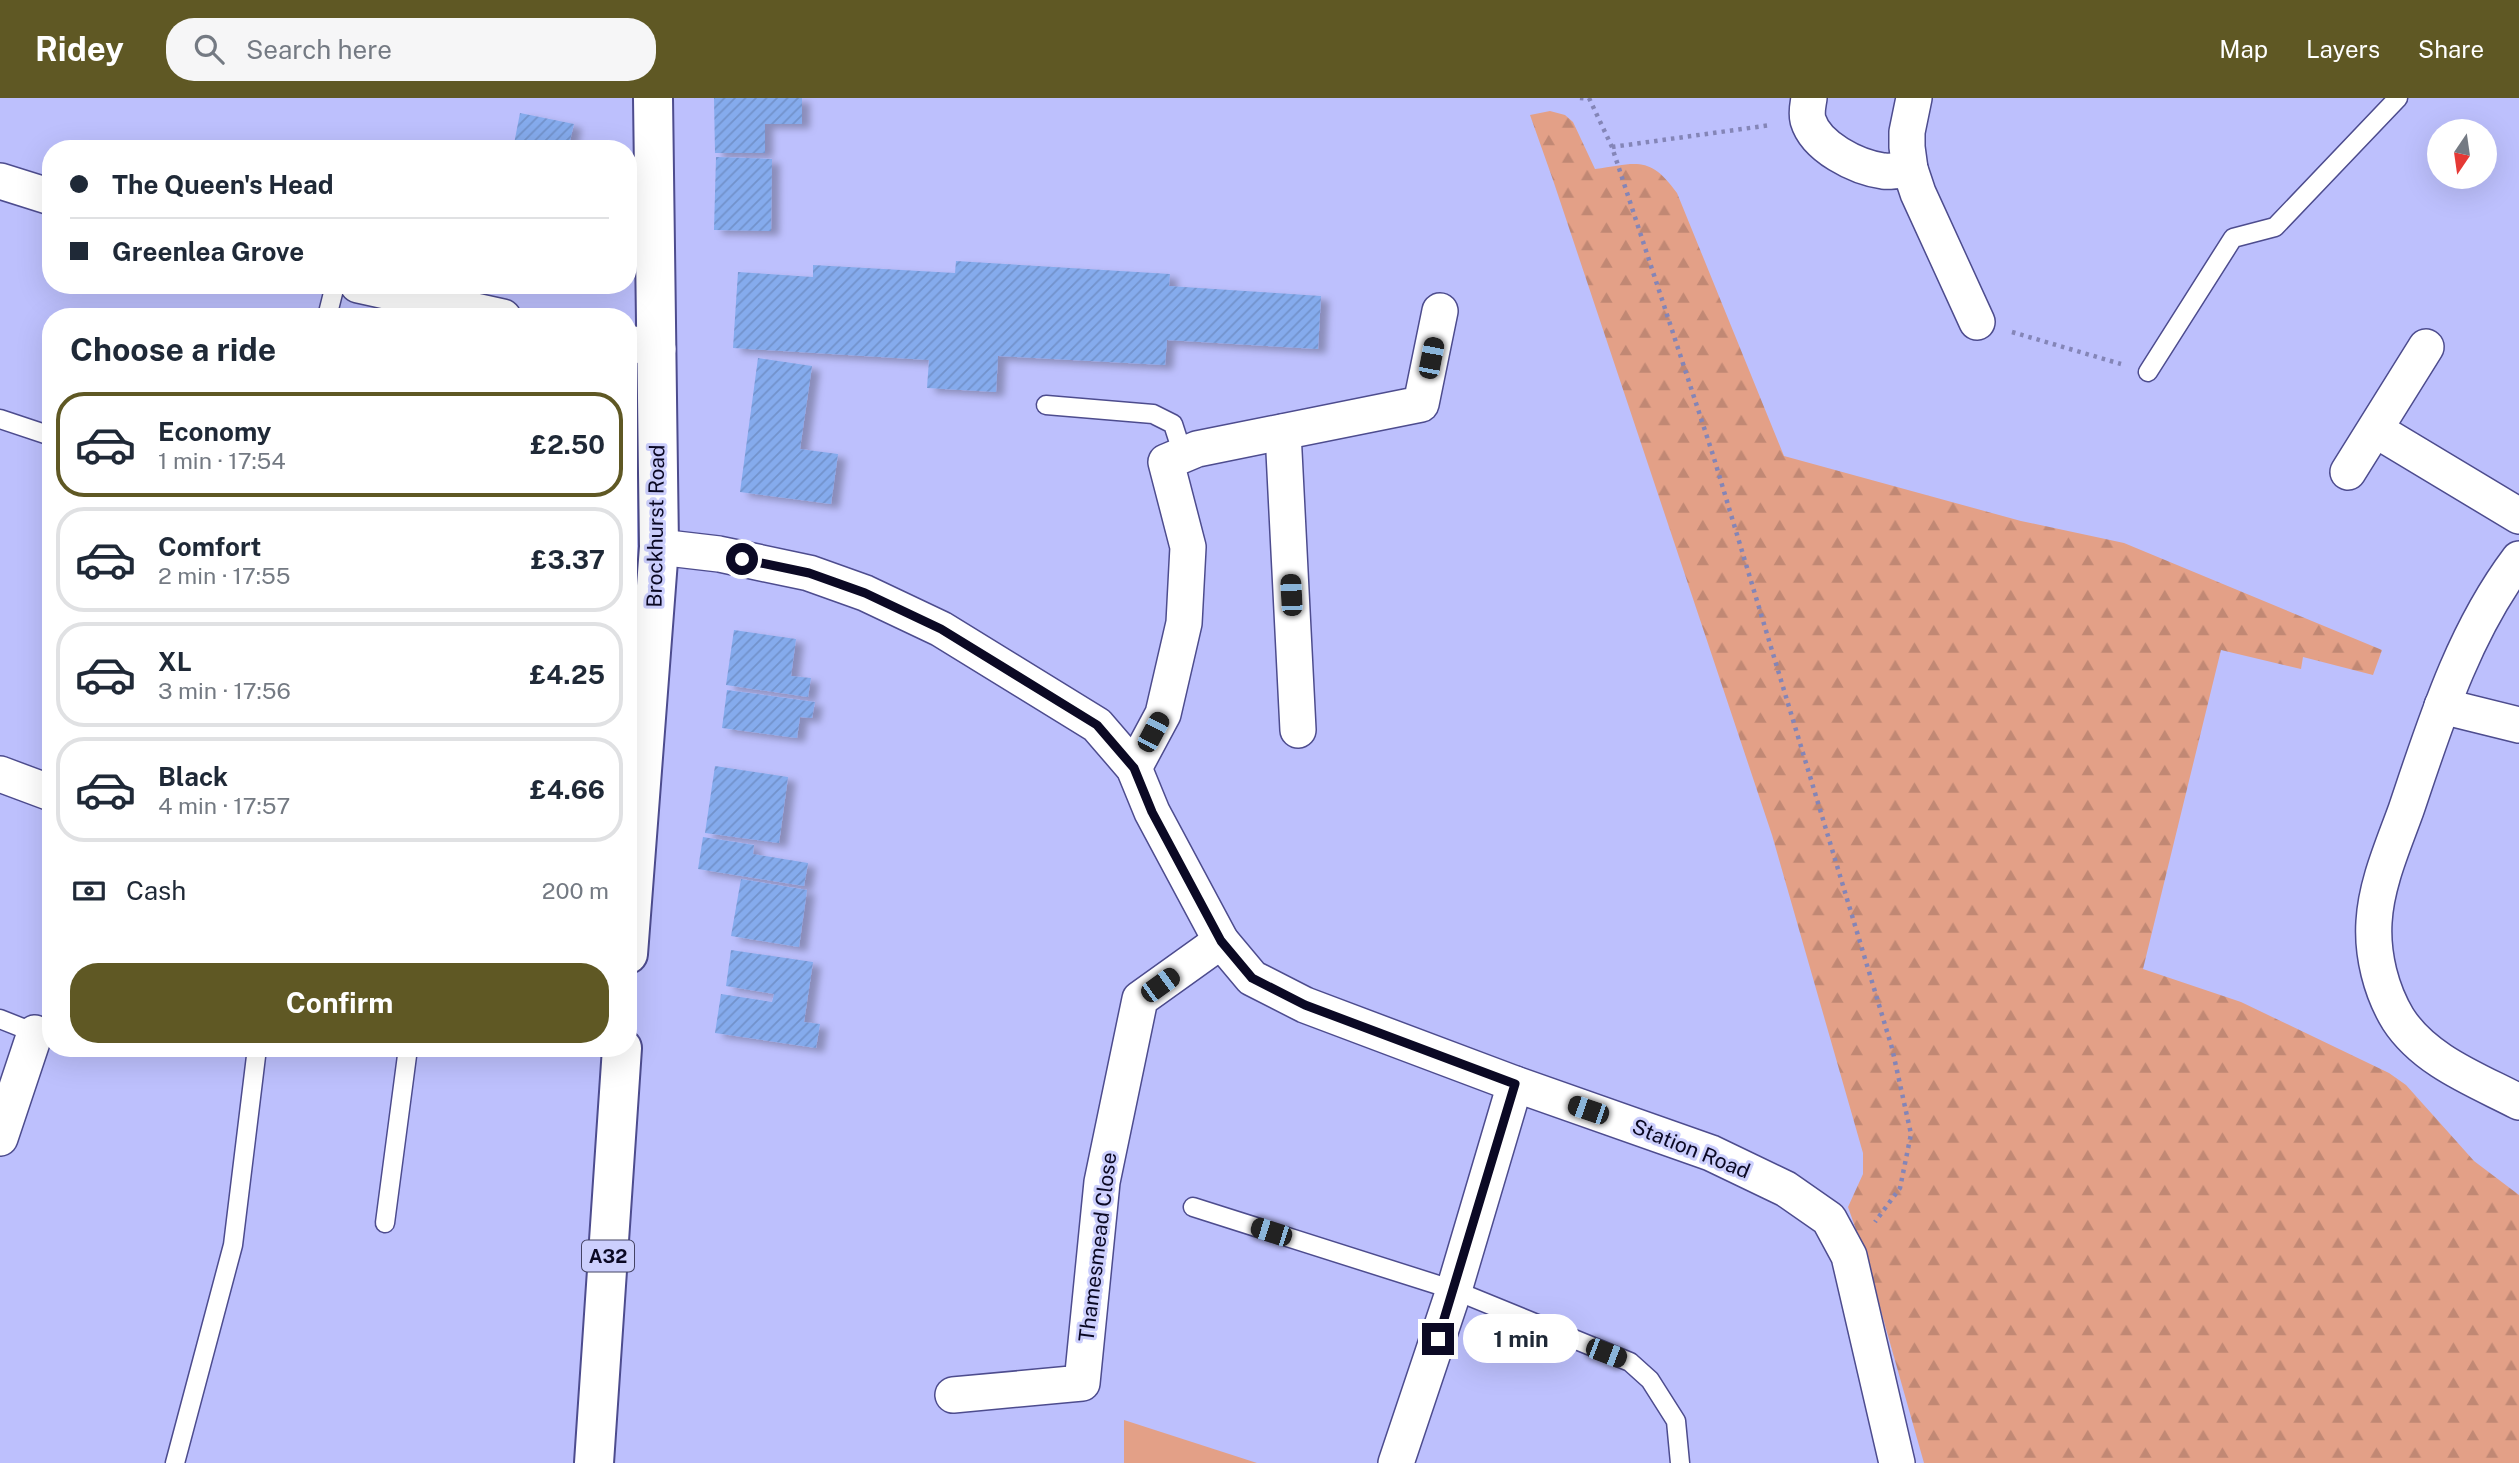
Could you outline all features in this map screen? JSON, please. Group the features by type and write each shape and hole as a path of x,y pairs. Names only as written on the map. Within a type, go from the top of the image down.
{"main road":[{"name":"Brockhurst Road","path":"637,836 659,547 643,346 653,98"},
{"name":"A32","path":"594,1463 621,1057"}],"street":[{"path":"1914,98 1907,132 1910,169 1918,193 1977,322"},
{"path":"1809,110 1817,136 1829,146 1866,167 1884,171 1910,169"},
{"path":"0,181 42,194"},
{"path":"399,294 462,308"},
{"path":"1134,768 1163,714 1184,624 1188,547 1166,462 1197,449 1421,404 1440,311"},
{"path":"2348,472 2426,347"},
{"path":"2376,430 2519,516"},
{"path":"1283,432 1298,730"},
{"name":"Station Road","path":"659,547 719,554 809,573 865,593 941,629 1097,725 1134,768 1152,812 1221,941 1252,978 1305,1005 1515,1084 1711,1153 1786,1189 1829,1219 1849,1256 1897,1463"},
{"path":"2519,559 2481,621 2442,706 2383,876 2374,921 2376,960 2387,994 2408,1033 2426,1051 2443,1062 2519,1102"},
{"path":"2442,706 2519,724"},
{"path":"0,774 42,790"},
{"name":"Thamesmead Close","path":"953,1395 1082,1383 1102,1182 1140,999 1221,941"},
{"path":"0,1138 35,1033"},
{"path":"1396,1463 1454,1290 1515,1084"}],"lane":[{"path":"2148,372 2233,238 2275,227 2398,98"},
{"path":"1046,405 1153,414 1173,424 1183,455"},
{"path":"0,419 42,433"},
{"path":"0,1019 35,1033"},
{"path":"176,1463 233,1245 256,1057"},
{"path":"385,1223 407,1057"},
{"path":"1193,1208 1454,1290 1630,1362 1650,1380 1676,1421 1680,1463"}],"path":[{"path":"1580,98 1590,99 1612,147 1717,468 1888,1035 1910,1134 1900,1188 1849,1256"},
{"path":"1612,147 1752,127 1809,110"},
{"path":"1977,322 2148,372"}],"green space":[{"path":"1550,111 1565,115 1573,122 1595,169 1642,164 1659,172 1677,193 1784,456 2021,521 2124,543 2382,650 2373,675 2303,657 2301,669 2221,650 2143,969 2241,1002 2389,1073 2406,1085 2474,1161 2519,1195 2519,1463 1924,1463 1866,1258 1848,1207 1863,1174 1863,1153 1772,835 1530,115"},
{"path":"1124,1420 1257,1463 1124,1463"}],"building":[{"path":"714,98 802,98 802,124 765,124 765,153 715,153"},
{"path":"520,113 574,124 570,140 515,140"},
{"path":"716,157 772,159 771,231 714,230"},
{"path":"956,261 1170,274 1169,286 1321,296 1318,349 1167,340 1165,365 998,356 996,392 927,388 929,360 733,348 738,272 813,277 813,265 955,273"},
{"path":"758,358 812,366 800,449 838,454 831,504 740,492"},
{"path":"734,630 796,639 791,676 811,678 808,697 726,685"},
{"path":"727,690 815,702 812,718 800,717 797,738 722,728"},
{"path":"715,766 788,777 779,843 705,833"},
{"path":"703,837 754,845 753,854 808,863 804,886 698,869"},
{"path":"741,879 807,890 799,947 731,936"},
{"path":"731,950 813,962 804,1022 820,1024 816,1048 715,1033 721,994 772,1002 774,994 726,986"}],"route":[{"path":"742,559 809,573 865,593 941,629 1097,725 1134,768 1152,812 1221,941 1252,978 1305,1005 1515,1084 1438,1339"}]}
